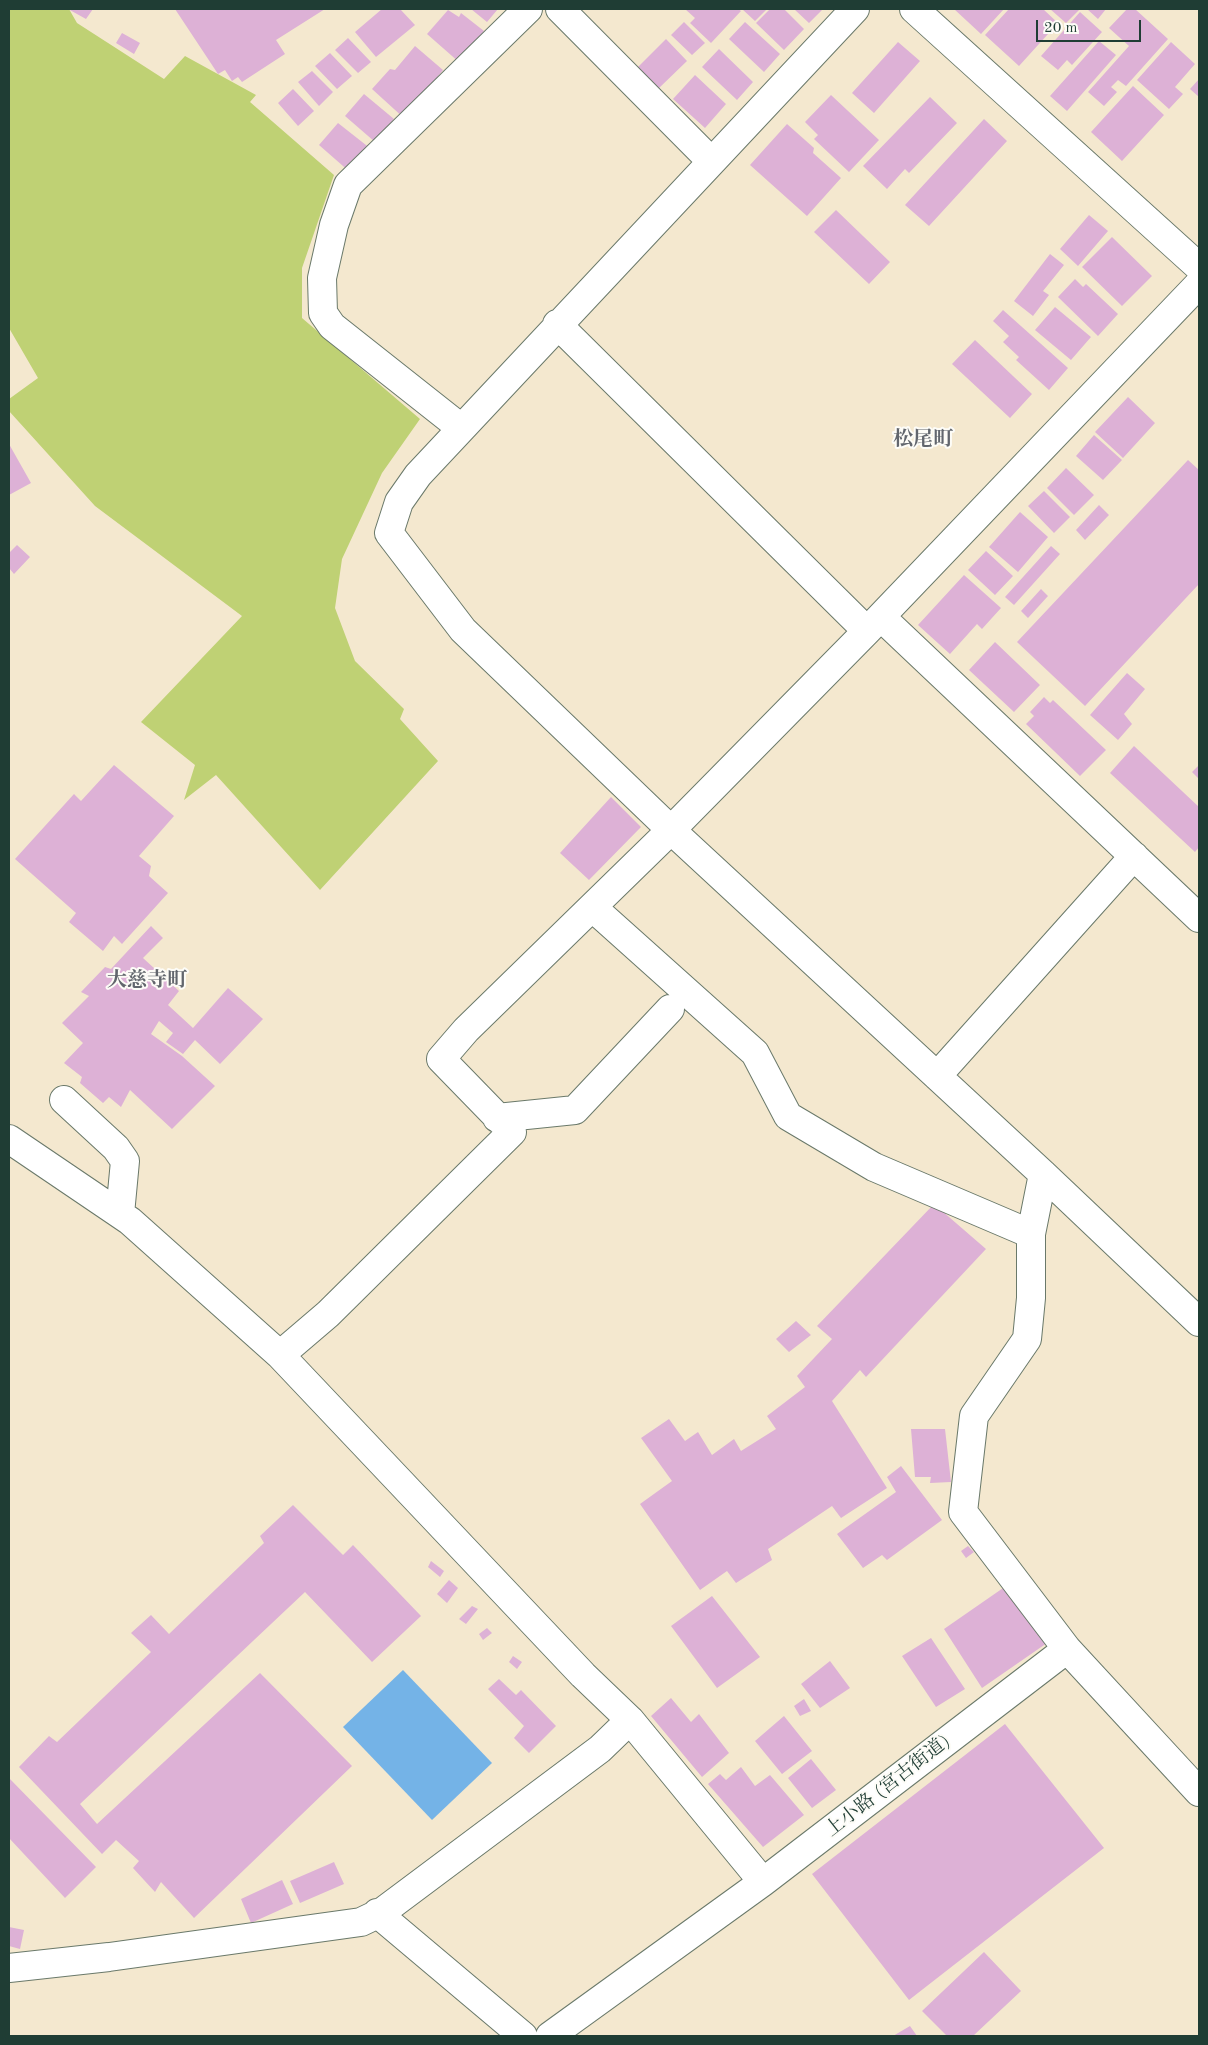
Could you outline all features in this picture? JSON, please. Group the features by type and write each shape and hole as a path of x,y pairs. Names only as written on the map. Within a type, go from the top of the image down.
{"street":[{"path":"461,428 332,326 323,313 322,278 334,225 348,185 528,9"},
{"path":"560,9 711,161"},
{"path":"855,9 418,475 399,502 389,533 463,630 670,830 1043,1174 1199,1322"},
{"path":"914,9 1199,267"},
{"path":"280,1355 328,1314 512,1132 441,1059 466,1030 670,830 874,624 1199,284"},
{"path":"558,324 874,624 1134,856 1199,918"},
{"path":"937,1076 1134,856"},
{"path":"592,907 756,1053 788,1116 874,1167 1031,1234"},
{"path":"497,1118 576,1110 670,1009"},
{"path":"64,1100 116,1148 125,1161 120,1214"},
{"path":"9,1139 130,1220 280,1355 583,1675 630,1720 763,1882"},
{"path":"1043,1174 1031,1234 1031,1298 1027,1339 974,1416 963,1512 1066,1649 1195,1782"},
{"name":"上小路 (宮古街道)","path":"550,2036 763,1882 1066,1649"},
{"path":"9,1968 119,1956 362,1922 382,1912 600,1749 630,1720"},
{"path":"377,1913 523,2036"}],"green space":[{"path":"9,9 69,9 77,23 164,79 185,56 256,95 250,102 334,175 302,268 302,318 420,419 382,473 342,559 335,608 355,661 404,709 400,719 438,761 320,890 216,775 184,800 195,765 141,722 242,616 95,506 9,411 9,399 38,378 9,328"}],"water":[{"path":"403,1670 492,1763 432,1820 343,1727"}],"building":[{"path":"68,9 93,9 86,19"},
{"path":"175,9 325,9 276,40 285,54 242,82 238,77 232,81 225,70 218,74"},
{"path":"382,9 400,9 415,25 376,57 355,32"},
{"path":"471,9 498,9 487,22"},
{"path":"685,9 738,9 741,11 711,43 690,23 695,18"},
{"path":"742,9 767,9 755,21"},
{"path":"770,9 784,9 804,29 784,50 756,23"},
{"path":"794,9 821,9 822,10 809,23"},
{"path":"954,9 1004,9 981,34"},
{"path":"1009,9 1043,9 1058,23 1019,66 985,35"},
{"path":"1050,9 1080,9 1066,23"},
{"path":"1087,9 1106,9 1098,19"},
{"path":"1127,9 1135,9 1168,39 1126,86 1118,80 1111,87 1117,92 1104,106 1088,92 1129,46 1109,28"},
{"path":"448,10 459,17 461,13 484,31 460,63 427,34"},
{"path":"1080,12 1102,32 1072,65 1067,60 1058,70 1041,56"},
{"path":"684,22 705,43 692,55 671,35"},
{"path":"745,22 780,54 764,72 729,39"},
{"path":"122,33 140,43 134,54 116,43"},
{"path":"348,38 371,62 358,73 335,50"},
{"path":"666,39 687,61 658,89 637,68"},
{"path":"1099,41 1116,55 1067,111 1050,96"},
{"path":"898,42 920,61 874,113 852,93"},
{"path":"1171,42 1195,64 1175,87 1183,94 1169,109 1137,80"},
{"path":"415,46 443,70 405,119 372,89 390,69 395,70"},
{"path":"719,49 753,82 737,100 702,67"},
{"path":"330,53 352,76 337,89 315,66"},
{"path":"312,71 333,92 319,106 298,82"},
{"path":"695,75 726,104 705,128 673,99"},
{"path":"1199,79 1199,97 1190,89"},
{"path":"1133,86 1164,115 1122,161 1091,132"},
{"path":"293,89 314,111 298,126 278,103"},
{"path":"364,94 394,119 375,142 345,116"},
{"path":"831,95 879,140 849,172 814,139 818,135 805,122"},
{"path":"930,97 957,123 909,173 905,169 887,189 863,166"},
{"path":"984,119 1007,141 929,226 905,205"},
{"path":"338,123 371,149 351,173 319,145"},
{"path":"787,124 814,148 813,153 841,178 807,216 750,165"},
{"path":"836,210 890,262 869,284 814,232"},
{"path":"1089,215 1108,231 1078,266 1060,249"},
{"path":"1112,237 1152,276 1122,306 1082,267"},
{"path":"1050,254 1064,265 1043,291 1049,295 1033,316 1014,301"},
{"path":"1075,279 1083,287 1086,284 1118,314 1098,336 1058,297"},
{"path":"1055,307 1091,337 1071,360 1035,330"},
{"path":"1003,310 1068,368 1049,390 1016,360 1019,357 1003,342 1009,336 993,321"},
{"path":"975,340 1032,394 1010,418 952,364"},
{"path":"1128,397 1155,423 1123,458 1095,432"},
{"path":"1094,435 1122,460 1103,480 1076,456"},
{"path":"9,444 31,483 9,495"},
{"path":"1188,460 1199,470 1199,584 1085,706 1017,642"},
{"path":"1066,468 1094,495 1074,515 1047,488"},
{"path":"1044,491 1070,517 1054,533 1028,506"},
{"path":"1099,505 1109,515 1085,540 1076,530"},
{"path":"1020,512 1048,537 1018,572 989,547"},
{"path":"17,545 30,557 14,574 9,568 9,553"},
{"path":"1051,546 1060,554 1014,605 1005,597"},
{"path":"986,551 1013,576 995,595 968,570"},
{"path":"964,575 1001,608 982,629 977,624 950,654 918,625"},
{"path":"1041,589 1048,596 1028,618 1021,611"},
{"path":"995,642 1040,685 1014,712 969,670"},
{"path":"1127,673 1145,689 1124,714 1132,724 1118,740 1090,715"},
{"path":"1044,697 1050,703 1053,700 1106,750 1080,776 1026,724 1034,716 1030,712"},
{"path":"1134,746 1199,807 1199,847 1195,852 1110,773"},
{"path":"114,765 174,816 139,856 151,866 149,876 168,893 122,944 114,936 103,951 69,922 76,913 15,859 74,794 81,801"},
{"path":"1199,765 1199,779 1192,772"},
{"path":"611,797 641,827 589,880 560,853"},
{"path":"151,926 163,938 143,958 179,991 168,1005 193,1028 228,988 263,1019 220,1064 195,1040 183,1054 166,1042 173,1033 159,1021 151,1034 182,1056 215,1086 172,1129 130,1090 121,1107 109,1097 103,1103 80,1083 82,1077 64,1063 83,1043 62,1023 89,996 81,992 105,967 111,969"},
{"path":"934,1204 986,1249 866,1377 860,1370 832,1401 887,1488 841,1518 832,1506 768,1549 772,1560 736,1583 727,1571 700,1590 640,1504 672,1481 641,1438 669,1419 685,1441 698,1432 712,1455 734,1439 741,1451 776,1429 767,1416 805,1387 797,1376 832,1339 817,1326"},
{"path":"796,1321 811,1335 789,1352 776,1339"},
{"path":"911,1429 945,1429 951,1482 930,1483 931,1477 915,1477"},
{"path":"901,1466 942,1520 887,1560 882,1555 863,1568 837,1534 896,1492 887,1477"},
{"path":"293,1505 343,1555 353,1545 421,1616 372,1662 305,1592 80,1804 97,1824 260,1673 352,1766 194,1918 161,1882 155,1892 133,1868 139,1861 116,1840 102,1854 19,1767 49,1736 57,1742 151,1652 131,1633 151,1615 169,1634 264,1543 260,1536"},
{"path":"968,1546 974,1552 966,1558 961,1551"},
{"path":"431,1561 444,1571 440,1577 428,1567"},
{"path":"449,1580 458,1588 447,1603 437,1594"},
{"path":"1006,1586 1047,1643 982,1688 944,1629"},
{"path":"712,1596 760,1657 717,1688 671,1626"},
{"path":"472,1606 478,1609 466,1624 459,1619"},
{"path":"487,1628 492,1633 483,1640 479,1634"},
{"path":"931,1638 965,1689 936,1707 902,1656"},
{"path":"513,1656 522,1662 517,1669 509,1662"},
{"path":"830,1661 850,1688 820,1708 801,1684"},
{"path":"499,1679 516,1695 521,1690 556,1726 529,1753 514,1738 524,1726 488,1689"},
{"path":"671,1698 691,1722 699,1714 729,1753 702,1777 651,1716"},
{"path":"804,1699 811,1711 800,1716 794,1706"},
{"path":"784,1716 812,1751 782,1774 755,1741"},
{"path":"1005,1724 1104,1848 909,2000 812,1874"},
{"path":"811,1759 836,1790 812,1808 788,1778"},
{"path":"741,1767 755,1786 770,1775 804,1815 763,1847 708,1784 720,1774 726,1780"},
{"path":"9,1778 96,1867 65,1898 9,1838"},
{"path":"334,1862 344,1884 300,1903 290,1881"},
{"path":"282,1880 293,1904 251,1923 241,1899"},
{"path":"9,1927 24,1930 20,1949 9,1946"},
{"path":"984,1952 1021,1991 973,2036 947,2036 922,2011"},
{"path":"910,2026 917,2036 893,2036"}],"district":[{"name":"松尾町","path":"923,440"},
{"name":"大慈寺町","path":"147,981"}]}
